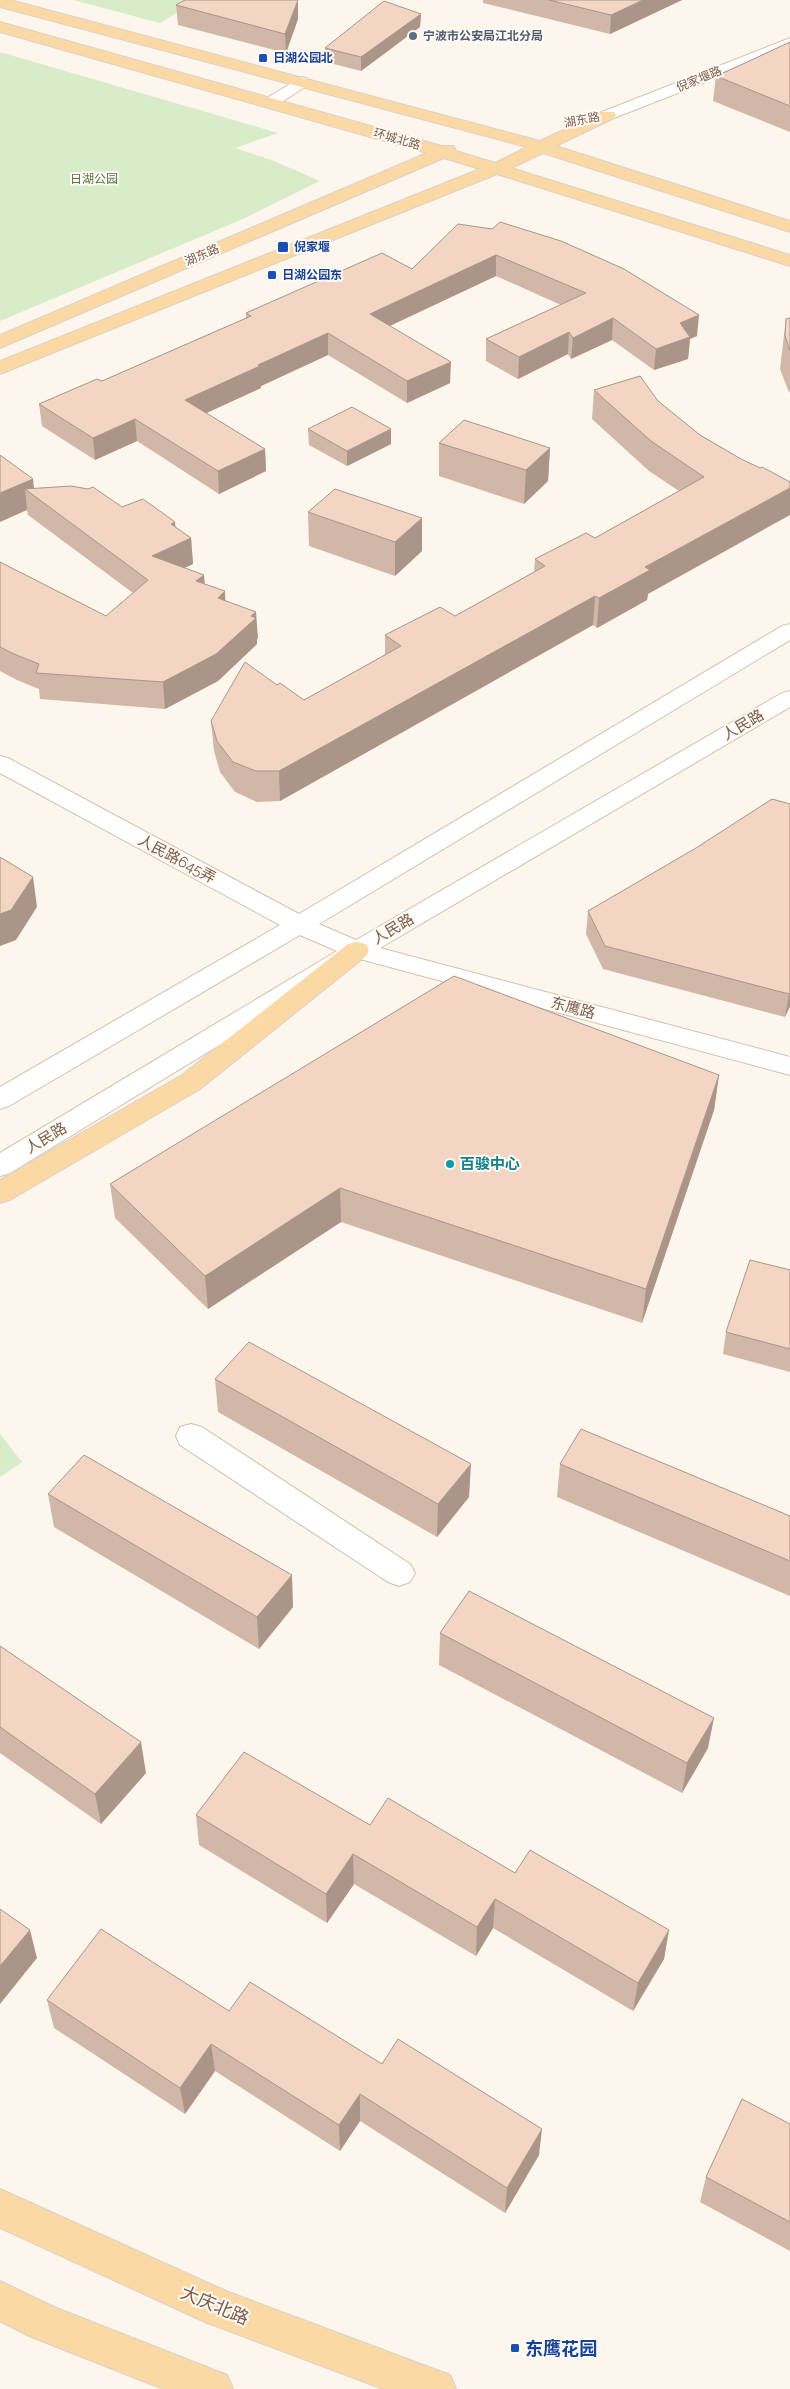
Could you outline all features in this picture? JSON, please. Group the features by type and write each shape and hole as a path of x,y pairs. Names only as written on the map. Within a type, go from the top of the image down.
{"main road":[{"path":"0,2 505,135 790,227"},
{"name":"环城北路","path":"0,27 271,102 495,168 790,261"},
{"name":"倪家堰路","path":"608,115 790,43"},
{"path":"271,102 302,82"},
{"name":"湖东路","path":"0,342 440,152 505,135 608,115"},
{"name":"湖东路","path":"0,368 495,168 608,115"},
{"path":"0,1099 299,925 790,631"},
{"name":"人民路","path":"0,1166 357,950 790,698"},
{"name":"人民路645弄","path":"0,763 299,925 357,950"},
{"path":"0,1193 191,1082 357,950"},
{"name":"东鹰路","path":"357,950 790,1066"},
{"path":"191,1436 399,1573"},
{"name":"大庆北路","path":"0,2208 218,2308 436,2389"},
{"path":"0,2300 43,2322 213,2389"}],"green space":[{"path":"73,0 197,0 160,23"},
{"name":"日湖公园","path":"0,52 278,133 235,148 274,161 320,181 243,219 0,321"},
{"path":"0,1434 22,1462 0,1477"}],"building":[{"path":"185,0 298,0 285,34 176,5"},
{"path":"549,0 643,0 611,15"},
{"path":"384,1 421,14 361,57 325,48"},
{"path":"790,42 790,106 716,76 745,63"},
{"path":"500,222 561,241 624,269 699,315 680,323 690,337 656,349 613,318 573,338 569,332 519,357 486,339 586,293 496,255 370,314 451,362 407,381 328,333 185,400 265,449 218,471 135,419 93,438 39,404 97,379 102,381 251,316 246,313 382,253 412,269 458,224 492,229"},
{"path":"790,318 790,351 785,336 786,319"},
{"path":"640,376 658,401 700,435 741,459 760,468 762,467 790,482 790,488 645,567 650,570 599,598 595,596 279,771 256,771 233,762 217,741 211,721 245,662 277,685 280,683 304,700 401,646 385,635 440,607 455,616 545,566 535,559 586,533 595,538 704,477 651,441 594,390"},
{"path":"352,407 391,429 347,451 308,429"},
{"path":"464,420 550,448 526,470 439,443"},
{"path":"0,455 33,479 0,493"},
{"path":"71,486 88,489 93,487 122,507 143,499 175,522 171,524 191,538 152,556 204,575 196,581 225,591 218,598 256,612 251,616 256,618 216,654 163,682 36,673 39,664 0,647 0,562 106,616 148,580 25,489"},
{"path":"335,489 422,518 395,542 308,512"},
{"path":"772,799 790,804 789,994 605,946 588,911 696,848"},
{"path":"0,857 33,877 11,910 0,914"},
{"name":"百骏中心","path":"454,976 719,1075 646,1289 340,1188 205,1276 110,1184"},
{"path":"750,1260 790,1270 790,1349 726,1332"},
{"path":"249,1342 471,1464 438,1504 215,1379"},
{"path":"581,1429 790,1516 790,1561 560,1464"},
{"path":"84,1455 292,1575 257,1617 48,1494"},
{"path":"469,1591 714,1718 687,1763 440,1633"},
{"path":"0,1646 141,1742 95,1794 0,1727"},
{"path":"244,1752 370,1825 388,1798 515,1873 530,1850 669,1930 638,1983 495,1899 477,1927 353,1854 326,1894 196,1815"},
{"path":"0,1909 30,1930 0,1966"},
{"path":"101,1929 229,2011 250,1982 382,2064 398,2039 542,2129 507,2188 360,2094 339,2125 211,2044 180,2088 47,2000"},
{"path":"742,2099 790,2124 790,2222 706,2177"}],"place":[{"name":"宁波市公安局江北分局","path":"413,36"},
{"name":"日湖公园北","path":"263,58"},
{"name":"倪家堰","path":"283,247"},
{"name":"日湖公园东","path":"272,275"},
{"name":"百骏中心","path":"450,1164"},
{"name":"东鹰花园","path":"515,2348"}]}
